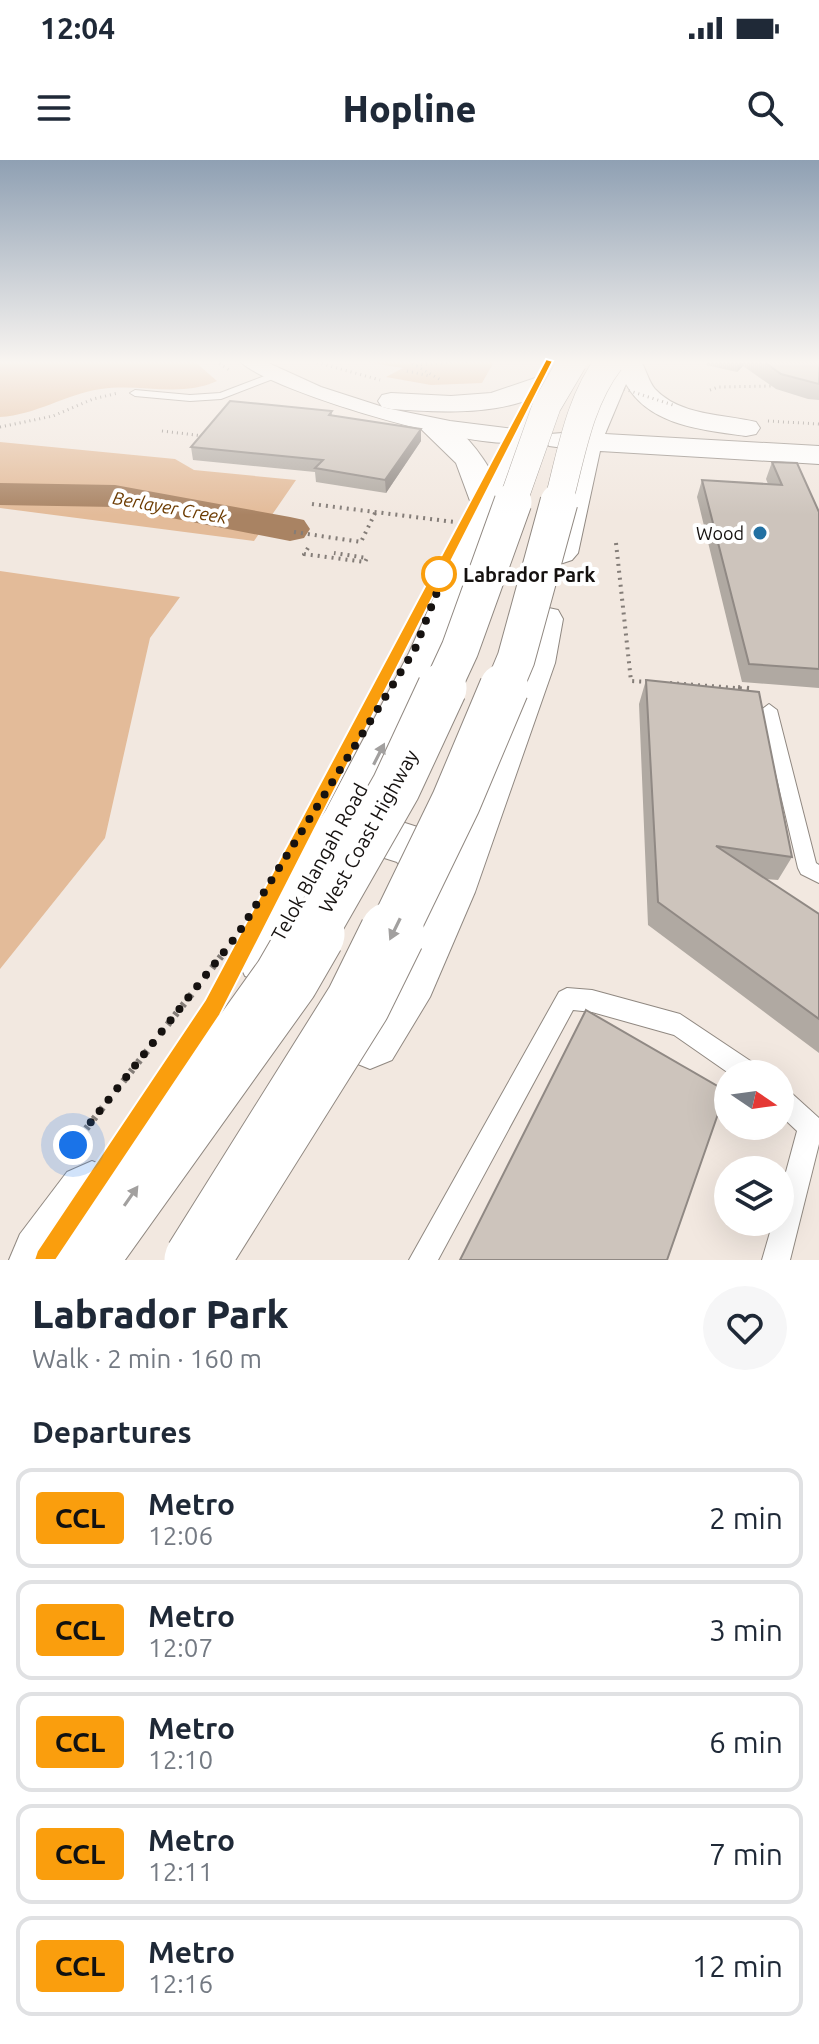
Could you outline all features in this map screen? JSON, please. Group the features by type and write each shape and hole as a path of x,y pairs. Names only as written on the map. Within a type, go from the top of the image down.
{"main road":[{"name":"Telok Blangah Road","path":"46,1260 269,952 344,824 429,653 523,432 535,412"},
{"name":"West Coast Highway","path":"85,1260 286,979 396,787 460,649 544,412"},
{"path":"197,1260 358,1003 456,802 516,659 583,412"},
{"path":"228,1260 409,977 448,892 534,663 589,434 599,412"},
{"path":"679,412 695,419 752,429"},
{"path":"433,427 471,458 483,483 487,519"},
{"path":"523,432 589,434 752,429 819,432"},
{"path":"589,434 807,454"},
{"path":"574,500 609,474 642,462 807,454"},
{"path":"344,824 415,847 448,892"}],"street":[{"path":"374,412 433,427 523,432"},
{"path":"434,412 523,432"}],"lane":[{"path":"769,710 808,868 819,875"},
{"path":"423,1260 567,999 592,1001 680,1025 730,1060"},
{"path":"776,1260 814,1131 794,1112"}],"path":[{"path":"0,427 62,412"},
{"path":"162,431 212,436"},
{"path":"312,504 487,519"},
{"path":"294,532 361,542 376,511"},
{"path":"616,543 631,681 749,689"},
{"path":"308,548 304,554 365,562 367,558 334,553"},
{"path":"57,1165 228,947"}],"shaded area":[{"path":"0,412 25,412 13,415 0,417"},
{"path":"0,442 175,459 194,470 296,480 254,541 0,508"},
{"path":"0,571 180,597 150,638 105,838 0,969"}],"building":[{"path":"220,412 331,412 329,415 421,429 385,480 315,468 323,460 191,447"},
{"path":"772,462 797,463 819,512 819,669 749,664 702,480 782,485"},
{"path":"646,680 759,692 792,857 716,846 819,914 819,1019 658,902"},
{"path":"586,1010 714,1084 714,1125 667,1260 460,1260"}],"waterway":[{"name":"Berlayer Creek","path":"0,494 115,496 290,529"}],"metro line":[{"name":"CCL","path":"47,1260 212,1007 523,412"}],"place":[{"name":"Wood","path":"760,533"},
{"name":"Labrador Park","path":"439,574"}],"route":[{"path":"73,1145 238,934 415,649 444,574 439,574"}]}
